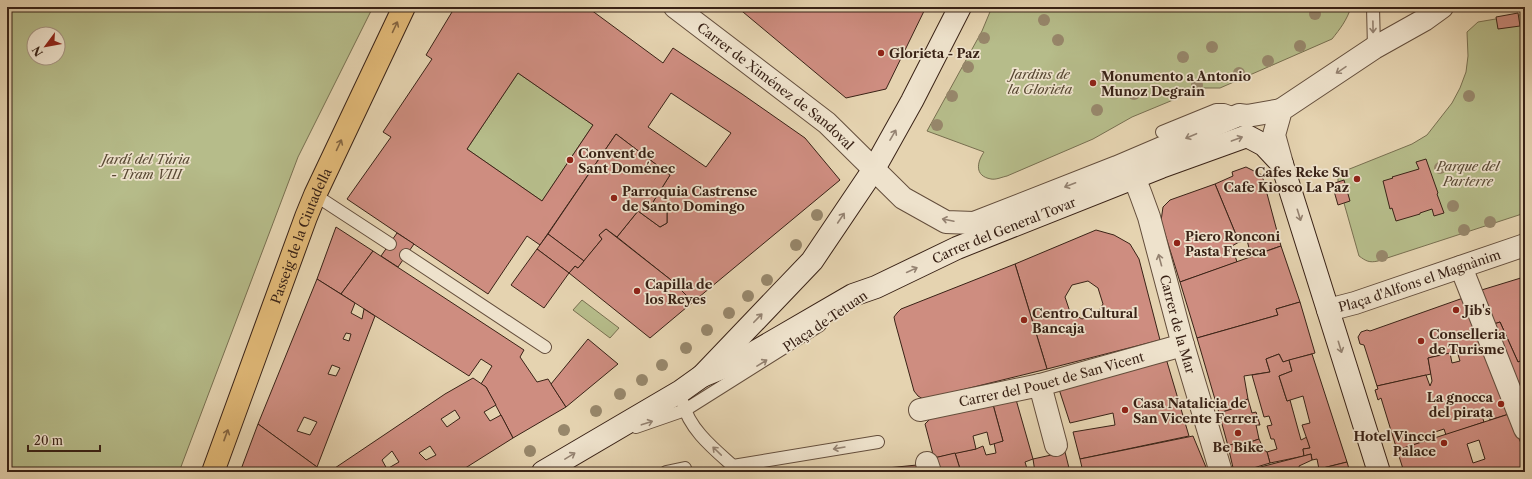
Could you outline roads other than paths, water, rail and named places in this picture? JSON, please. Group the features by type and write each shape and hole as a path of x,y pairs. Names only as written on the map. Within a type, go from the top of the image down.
{"main road":[{"name":"Passeig de la Ciutadella","path":"213,472 315,195 404,7"}],"street":[{"name":"Carrer de Ximénez de Sandoval","path":"675,7 828,123 874,169"},
{"name":"Plaça de Tetuan","path":"543,472 597,440 683,401 702,376 812,261 874,169 912,101 960,7"},
{"path":"1281,110 1374,48 1424,20 1442,7"},
{"name":"Carrer del General Tovar","path":"876,286 1125,172 1239,115 1247,116 1281,110"},
{"name":"Plaça d'Alfons el Magnànim","path":"1281,110 1274,135 1328,310 1355,303 1525,245"},
{"name":"Carrer del General Tovar","path":"874,169 903,198 946,222 974,222 1125,172 1247,136 1264,145 1282,164"},
{"name":"Carrer de la Mar","path":"1125,172 1149,218 1183,345 1221,472"},
{"path":"1461,267 1525,429"},
{"name":"Plaça de Tetuan","path":"702,376 741,360 853,294 876,286"},
{"path":"1328,310 1379,472"},
{"name":"Carrer del Pouet de San Vicent","path":"920,410 1040,385 1183,345"},
{"path":"1040,385 1056,445"}],"lane":[{"path":"1373,7 1374,48"},
{"path":"1162,132 1216,110 1224,110 1239,115"},
{"path":"315,195 390,244"},
{"path":"406,255 545,347"},
{"name":"Plaça de Tetuan","path":"683,401 806,336 876,286"},
{"path":"683,401 695,428 713,448 733,466 878,442"},
{"path":"666,472 685,468"}],"place":[{"name":"Glorieta - Paz","path":"881,53"},
{"name":"Monumento a Antonio Munoz Degrain","path":"1093,83"},
{"name":"Convent de Sant Doménec","path":"570,160"},
{"name":"Cafes Reke Su Cafe Kiosco La Paz","path":"1357,179"},
{"name":"Parroquia Castrense de Santo Domingo","path":"614,198"},
{"name":"Piero Ronconi Pasta Fresca","path":"1177,243"},
{"name":"Capilla de los Reyes","path":"637,291"},
{"name":"Jib's","path":"1456,310"},
{"name":"Centro Cultural Bancaja","path":"1024,320"},
{"name":"Conselleria de Turisme","path":"1421,341"},
{"name":"La gnocca del pirata","path":"1501,404"},
{"name":"Casa Natalicia de San Vicente Ferrer","path":"1125,410"},
{"name":"Be Bike","path":"1238,433"},
{"name":"Hotel Vincci Palace","path":"1444,443"}],"park label":[{"name":"Jardins de la Glorieta","path":"1040,82"},
{"name":"Jardí del Túria - Tram VIII","path":"146,166"},
{"name":"Parque del Parterre","path":"1468,174"}]}
